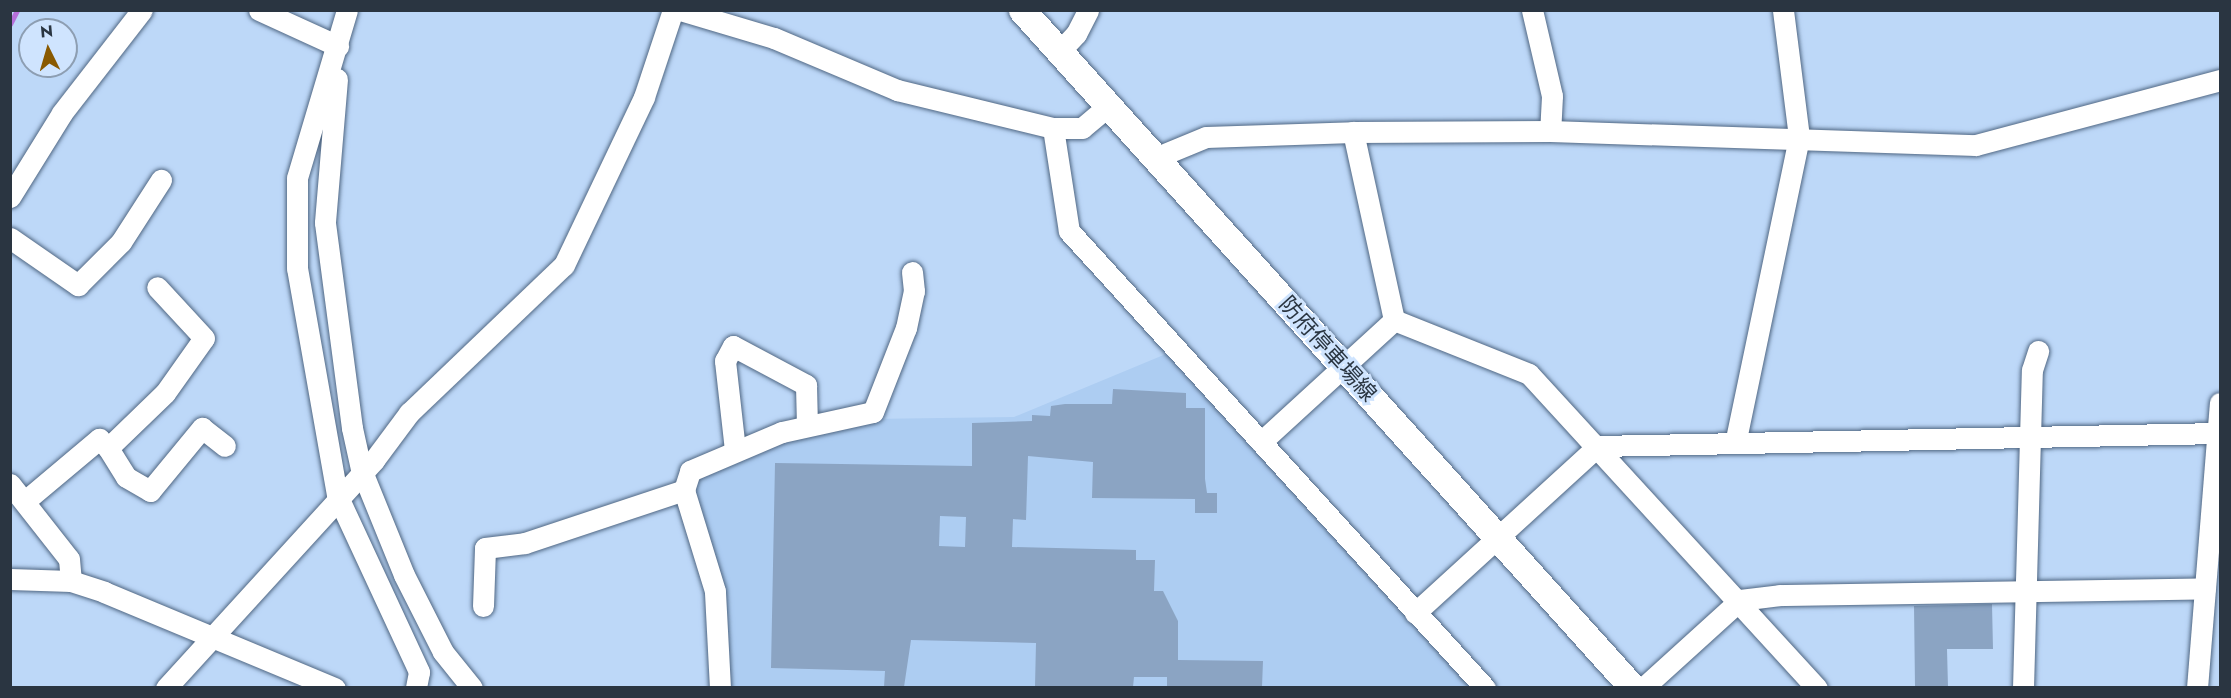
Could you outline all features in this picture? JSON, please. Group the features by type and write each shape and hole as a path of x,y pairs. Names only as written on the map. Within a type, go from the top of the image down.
{"main road":[{"name":"防府停車場線","path":"1022,10 1633,687"}],"street":[{"path":"10,197 62,113 142,10"},
{"path":"259,10 338,46"},
{"path":"347,10 338,46 306,144 293,219 318,403 337,495 419,672 416,687"},
{"path":"166,687 457,364 564,266 644,97 673,10"},
{"path":"680,10 774,38 897,90 1053,128 1082,128 1108,106"},
{"path":"1059,52 1076,34 1088,10"},
{"path":"1532,10 1550,87 1550,131"},
{"path":"1736,439 1799,137 1783,10"},
{"path":"338,46 325,223 362,470 404,576 443,652 472,687"},
{"path":"1155,158 1206,137 1353,132 1550,131 1799,137 1976,145 2220,80"},
{"path":"1053,128 1069,231 1415,613 1485,687"},
{"path":"1353,132 1394,320"},
{"path":"10,238 78,285 121,242 161,180"},
{"path":"720,687 715,591 684,490 690,471 735,450 807,425 873,412 906,328 914,291 912,272"},
{"path":"108,448 165,393 204,338 157,287"},
{"path":"1261,442 1394,320"},
{"path":"1394,320 1529,374 1598,446 1818,687"},
{"path":"735,450 724,362 733,346 806,385 807,425"},
{"path":"2023,687 2032,370 2038,351"},
{"path":"2197,687 2220,403"},
{"path":"25,501 99,439 108,448 126,477 150,491 202,428 225,446"},
{"path":"1415,613 1598,446 1736,439 2219,433"},
{"path":"10,484 69,560 71,581"},
{"path":"483,606 485,548 525,543 684,490"},
{"path":"10,579 71,581 335,687"},
{"path":"1643,687 1740,600 2205,588"}],"shaded area":[{"path":"1166,354 1469,687 726,687 692,489 701,472 808,431 868,419 1014,417"}],"building":[{"path":"1113,389 1186,393 1186,408 1205,408 1205,479 1207,493 1217,493 1217,513 1195,513 1195,499 1092,498 1093,462 1028,456 1026,520 1013,519 1012,547 1136,550 1136,560 1155,560 1154,591 1163,591 1178,621 1178,660 1263,661 1262,687 1167,687 1167,677 1134,677 1133,687 1035,686 1036,643 911,640 904,687 884,687 885,671 771,668 775,463 972,466 972,423 1032,421 1032,415 1050,416 1051,406 1065,404 1112,404","holes":["940,516 966,517 965,547 939,546"]},
{"path":"1992,604 1993,649 1947,649 1948,687 1915,687 1914,606"}],"waterway":[{"path":"10,24 17,10"}]}
